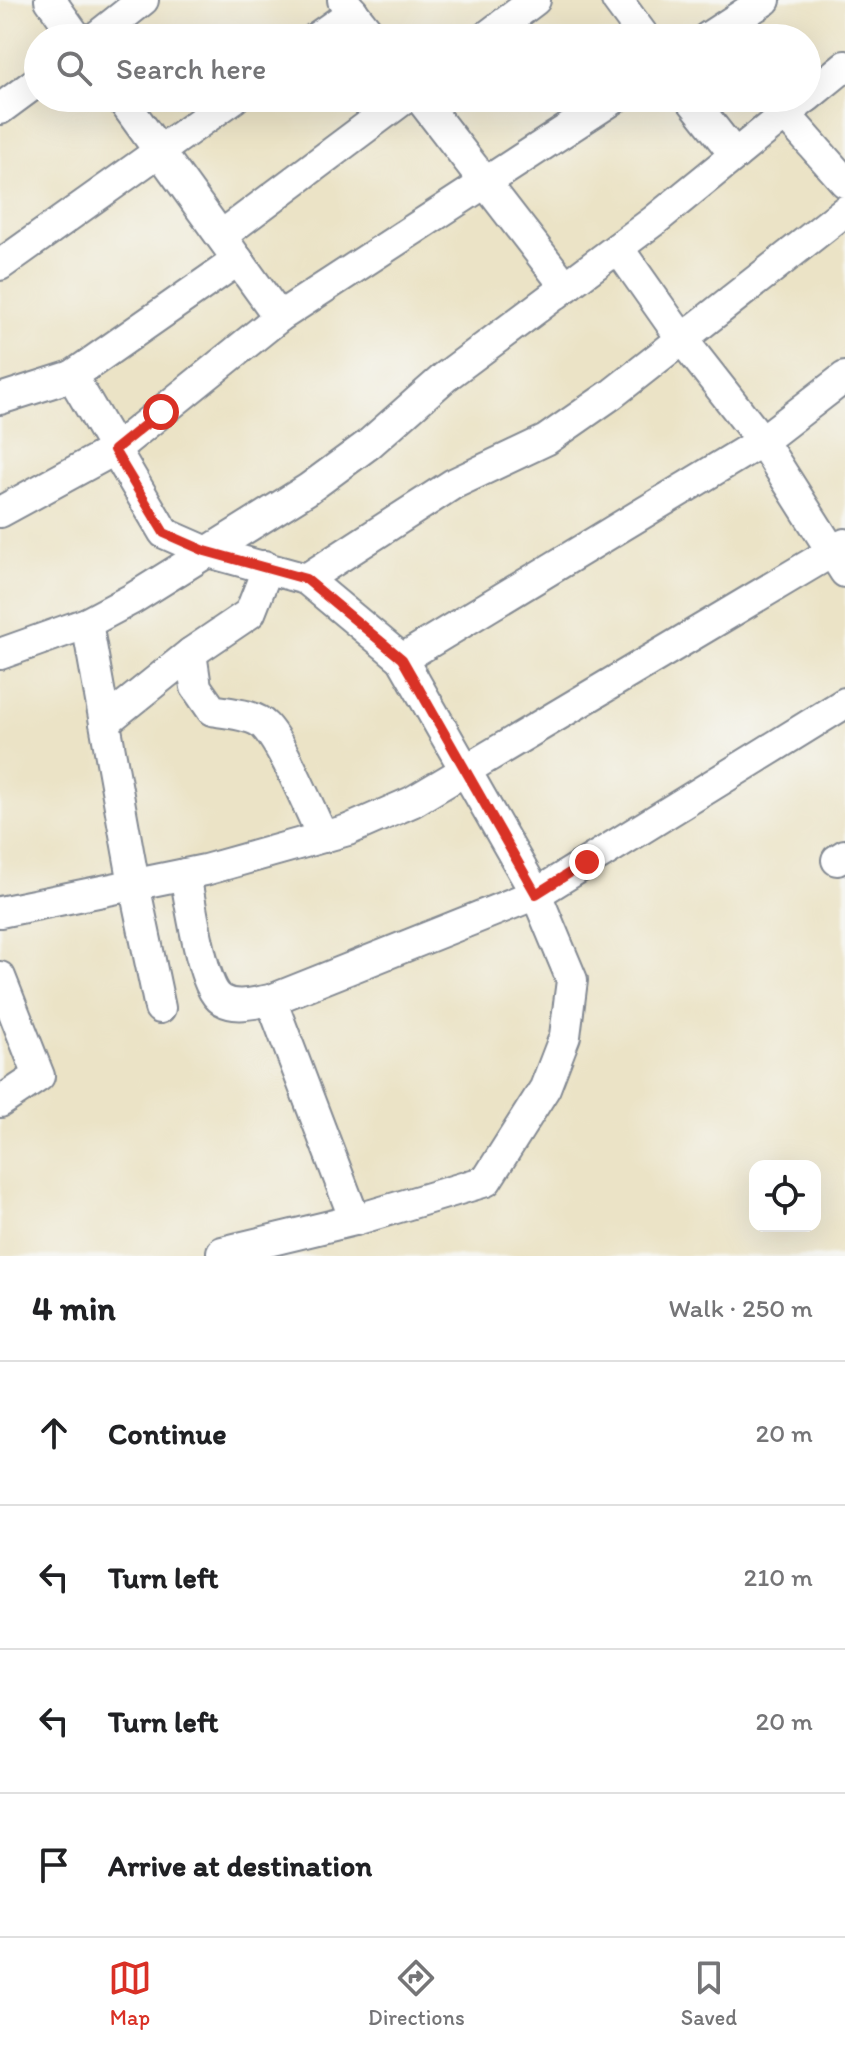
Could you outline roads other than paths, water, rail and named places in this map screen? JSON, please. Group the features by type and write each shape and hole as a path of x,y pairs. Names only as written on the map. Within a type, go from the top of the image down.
{"street":[{"path":"50,0 67,24"},
{"path":"113,24 143,0"},
{"path":"503,24 535,0"},
{"path":"617,0 635,24"},
{"path":"728,24 765,0"},
{"path":"330,24 348,6 362,24"},
{"path":"821,85 845,66"},
{"path":"0,109 24,91"},
{"path":"131,112 279,317"},
{"path":"0,265 215,112"},
{"path":"0,399 72,376 230,248 389,112"},
{"path":"431,112 566,287"},
{"path":"0,512 114,450 279,317 594,112"},
{"path":"701,112 735,155"},
{"path":"0,654 87,623 132,599 308,489 369,444 445,377 618,248 788,112"},
{"path":"804,112 845,182"},
{"path":"306,579 453,484 546,440 612,394 845,211"},
{"path":"0,912 185,874 348,830 412,802 841,556 762,441 682,339 618,248"},
{"path":"72,376 164,533 205,551 306,579 402,659 536,894 572,980 565,1036 545,1088 486,1181 355,1220 222,1252"},
{"path":"402,659 762,441 845,377"},
{"path":"105,722 191,653 250,613 263,580 264,566"},
{"path":"87,623 134,884 160,1008"},
{"path":"191,653 196,687 212,710 264,724 282,753 323,837"},
{"path":"185,874 206,976 219,999 236,1005 271,1000 536,894 845,703"},
{"path":"0,977 39,1076 0,1102"},
{"path":"271,1000 355,1220"}]}
